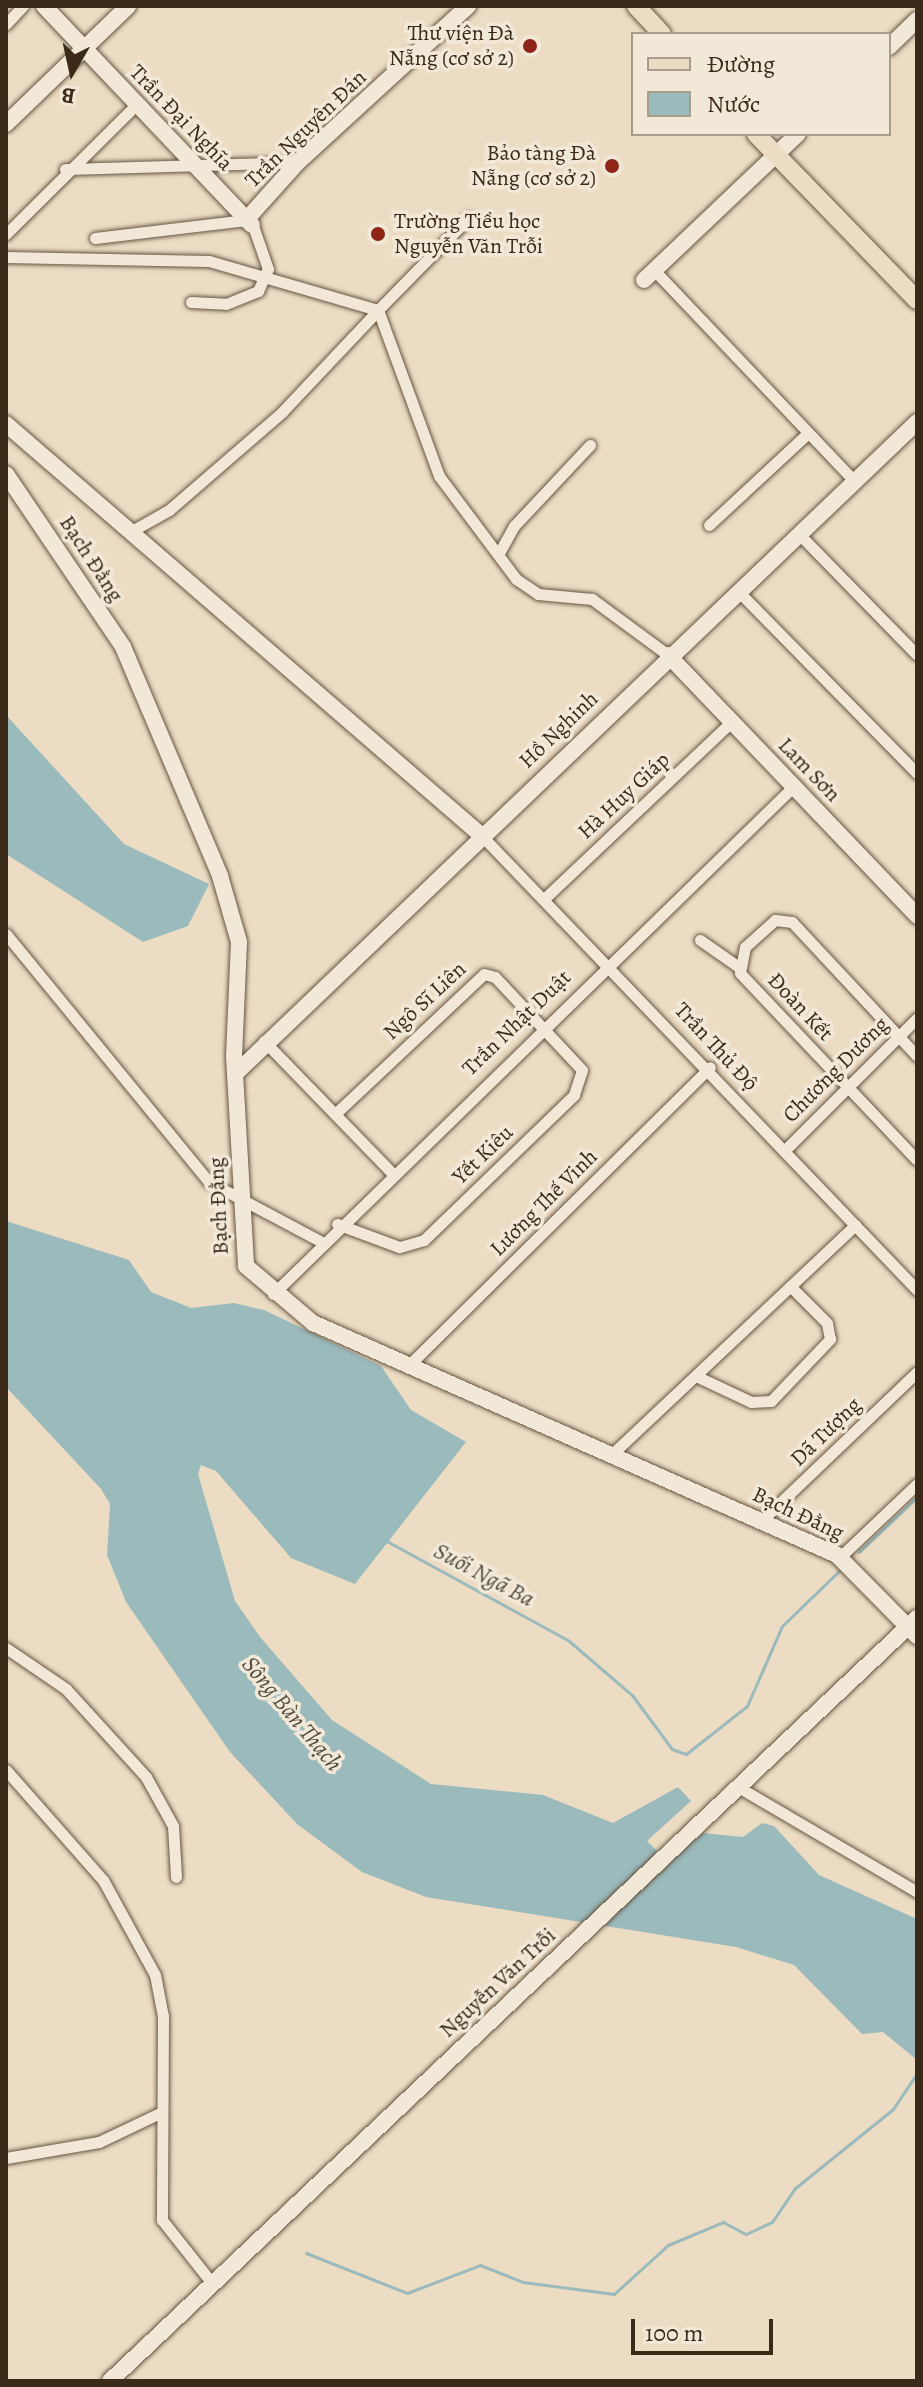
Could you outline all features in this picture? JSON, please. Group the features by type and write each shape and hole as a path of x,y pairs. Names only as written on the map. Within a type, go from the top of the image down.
{"main road":[{"path":"636,6 660,32"},
{"path":"758,136 917,300"}],"street":[{"path":"6,24 23,6"},
{"name":"Trần Đại Nghĩa","path":"44,6 136,105 195,161 250,223"},
{"path":"6,124 128,6"},
{"name":"Trần Nguyên Đán","path":"250,223 298,162 468,6"},
{"path":"891,45 917,20"},
{"path":"6,234 65,169 136,105"},
{"path":"796,136 649,275 854,481"},
{"path":"65,169 195,161 298,162"},
{"path":"130,532 169,510 282,412 468,218"},
{"path":"95,238 250,223 267,274 258,291 235,303 191,302"},
{"path":"6,257 187,258 267,274 378,310"},
{"path":"378,310 439,476 531,592 592,599 668,655"},
{"name":"Hồ Nghinh","path":"235,1074 264,1041 917,422"},
{"path":"6,424 482,836"},
{"path":"709,525 808,433"},
{"path":"499,553 514,526 590,445"},
{"name":"Bạch Đằng","path":"6,474 123,647 181,770 239,942 235,1074 243,1262 273,1294 313,1323 840,1557 914,1627"},
{"path":"798,533 917,655"},
{"path":"737,590 917,773"},
{"name":"Lam Sơn","path":"668,655 917,916"},
{"name":"Hà Huy Giáp","path":"544,899 732,721"},
{"name":"Trần Nhật Duật","path":"273,1294 337,1224 794,786"},
{"name":"Trần Thủ Độ","path":"482,836 710,1067 784,1151 917,1290"},
{"name":"Đoàn Kết","path":"917,1056 792,922 766,926 745,947 740,968 917,1160"},
{"path":"6,934 209,1182 240,1204 320,1241"},
{"path":"700,940 740,968"},
{"name":"Ngô Sĩ Liên","path":"335,1114 484,974 543,1026"},
{"name":"Chương Dương","path":"784,1151 917,1018"},
{"name":"Yết Kiêu","path":"337,1224 399,1247 413,1246 435,1229 580,1088 577,1060 543,1026"},
{"path":"264,1041 391,1172"},
{"name":"Lương Thế Vinh","path":"407,1367 710,1067"},
{"path":"610,1456 855,1225"},
{"path":"696,1376 751,1402 771,1401 830,1339 827,1323 790,1286"},
{"name":"Dã Tượng","path":"762,1520 917,1372"},
{"path":"840,1557 917,1484"},
{"name":"Nguyễn Văn Trỗi","path":"110,2381 520,1991 914,1627"},
{"path":"6,1648 66,1689 146,1777 173,1826 176,1877"},
{"path":"6,1770 97,1872 144,1950 162,2001 162,2220 212,2283"},
{"path":"734,1794 917,1892"},
{"path":"6,2158 99,2142 162,2112"}],"water":[{"path":"6,715 124,844 209,884 188,926 143,942 6,854"},
{"name":"Sông Bàn Thạch","path":"6,1221 129,1260 151,1292 191,1308 234,1303 264,1310 381,1366 411,1410 466,1442 355,1584 291,1558 216,1471 201,1465 198,1474 235,1601 260,1637 332,1720 431,1784 543,1795 613,1823 678,1787 691,1801 647,1841 668,1862 703,1833 743,1837 762,1823 774,1826 819,1875 917,1919 917,2060 883,2032 862,2034 794,1965 736,1947 426,1897 362,1872 297,1824 230,1752 126,1602 107,1555 110,1504 101,1489 6,1387"}],"waterway":[{"name":"Suối Ngã Ba","path":"859,1552 917,1497"},
{"name":"Suối Ngã Ba","path":"383,1539 569,1641 632,1695 672,1749 686,1754 747,1706 782,1626 842,1568"},
{"path":"306,2253 407,2293 480,2265 523,2282 614,2294 668,2245 723,2222 746,2234 772,2222 794,2189 893,2109 917,2073"}],"place":[{"name":"Thư viện Đà Nẵng (cơ sở 2)","path":"530,46"},
{"name":"Bảo tàng Đà Nẵng (cơ sở 2)","path":"612,166"},
{"name":"Trường Tiểu học Nguyễn Văn Trỗi","path":"378,234"}]}
